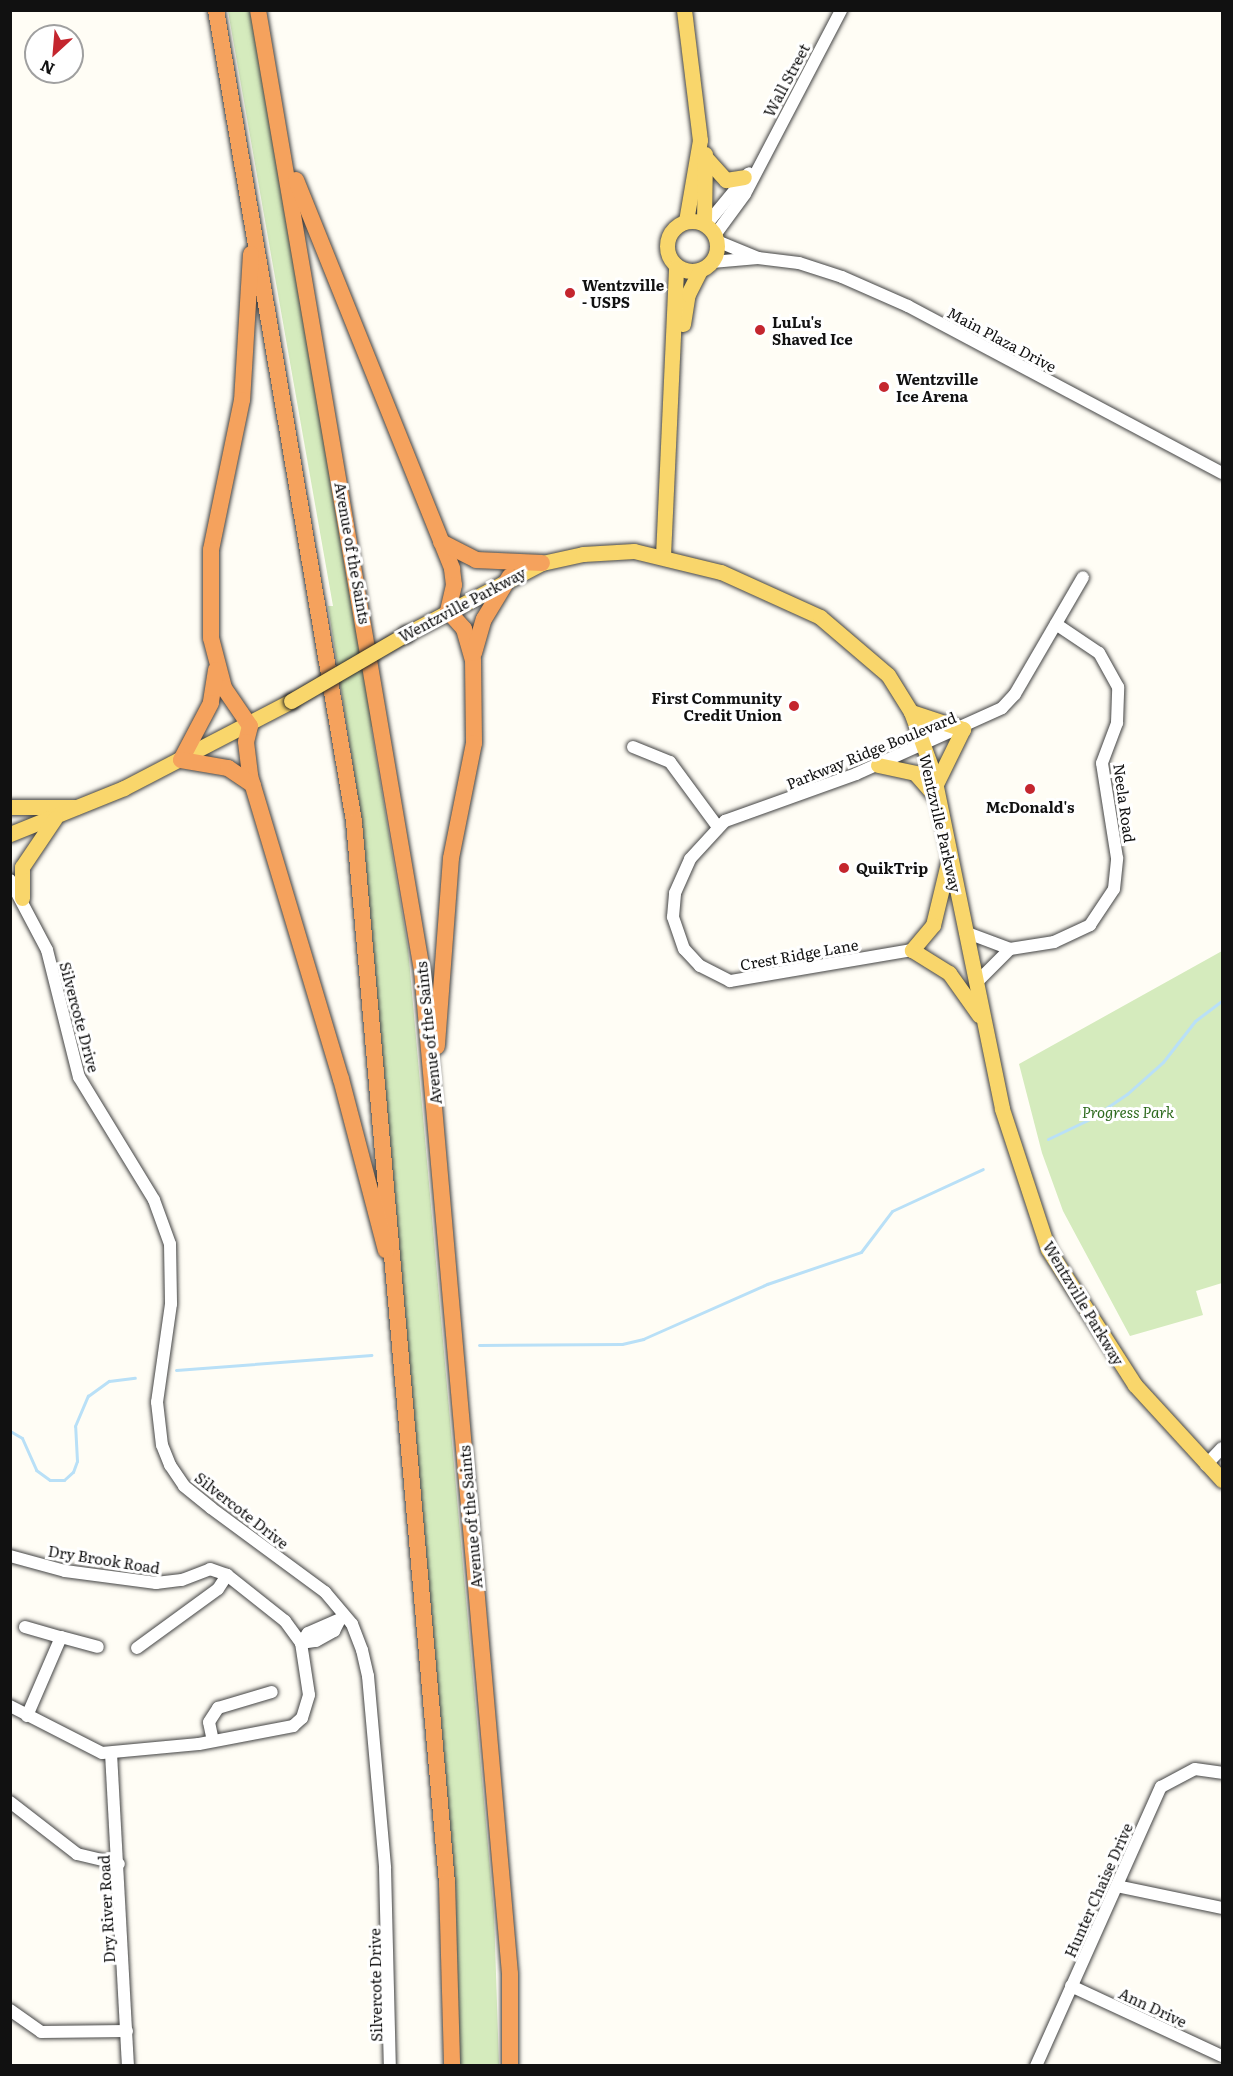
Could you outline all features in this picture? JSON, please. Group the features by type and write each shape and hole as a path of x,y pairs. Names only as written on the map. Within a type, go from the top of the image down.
{"highway":[{"path":"216,10 354,822 448,1895 452,2066"},
{"name":"Avenue of the Saints","path":"258,10 405,853 434,1089 510,1974 510,2066"},
{"path":"280,134 328,268 441,542 454,585 448,611 464,629 473,660 474,743 451,858 434,1089"},
{"path":"252,217 242,400 212,550 211,638 216,665 232,704 250,726 246,758 362,1153 397,1294"},
{"path":"441,542 476,560 542,563"},
{"path":"473,660 484,619 510,576"},
{"path":"216,665 211,703 181,760 228,768 253,785"}],"main road":[{"path":"672,414 686,302 706,266 710,231 706,158 700,140 684,10"},
{"path":"663,556 672,414 676,266 668,257 668,235 686,221 700,140"},
{"path":"706,158 726,180 744,177"},
{"path":"686,221 710,231"},
{"path":"676,266 706,266"},
{"name":"Wentzville Parkway","path":"10,834 82,807 250,726 406,634 510,576 542,563 606,553 663,556 721,572 820,617 888,675 911,712 924,746 936,784 1002,1109 1048,1249 1134,1385 1222,1480"},
{"path":"911,712 963,729 936,784"},
{"path":"878,765 915,773 939,801"},
{"path":"10,807 82,807"},
{"path":"22,898 25,861 55,818"},
{"path":"949,856 933,925 912,950 949,972 984,1022"}],"street":[{"name":"Wall Street","path":"710,231 745,194 758,164 841,10"},
{"name":"Wall Street","path":"710,231 744,177 758,164"},
{"name":"Main Plaza Drive","path":"710,231 758,258"},
{"name":"Main Plaza Drive","path":"706,266 758,258 799,264 842,277 908,306 1222,473"},
{"name":"Parkway Ridge Boulevard","path":"676,933 674,905 682,869 718,827 924,746 1002,708 1015,694 1083,577"},
{"name":"Neela Road","path":"1010,949 1067,938 1090,925 1109,902 1117,873 1102,763 1117,723 1118,687 1099,653 1056,624"},
{"path":"633,747 670,762 718,827"},
{"name":"Silvercote Drive","path":"10,879 22,898 47,950 79,1077 154,1200 170,1244 171,1304 157,1402 162,1445 170,1465 184,1486 326,1592 342,1619 368,1676 389,1927 390,2066"},
{"path":"965,932 1010,949 976,983"},
{"name":"Crest Ridge Lane","path":"676,933 700,966 730,981 912,950"},
{"path":"1206,1465 1222,1448"},
{"name":"Dry Brook Road","path":"10,1556 65,1571 156,1583 182,1580 210,1569 227,1575"},
{"path":"10,1706 90,1749 111,1753 213,1741 293,1726 302,1718 309,1695 301,1643 285,1621 227,1575 218,1589 137,1648"},
{"path":"301,1643 308,1633 342,1619"},
{"path":"25,1627 98,1647"},
{"path":"27,1716 61,1637"},
{"path":"213,1741 209,1722 218,1708 272,1692"},
{"name":"Dry River Road","path":"111,1753 119,1864 127,2031 126,2065"},
{"name":"Hunter Chaise Drive","path":"1036,2066 1161,1787 1195,1768 1222,1773"},
{"path":"10,1802 77,1854 119,1864"},
{"path":"1117,1886 1222,1908"},
{"name":"Ann Drive","path":"1071,1986 1222,2056"},
{"path":"10,2010 41,2032 127,2031"}],"green space":[{"path":"228,11 252,11 377,725 371,727 408,948 494,1913 499,2065 460,2065 455,1882 362,822 328,606 333,606"},
{"name":"Progress Park","path":"1222,951 1222,1283 1196,1291 1203,1315 1130,1336 1063,1211 1042,1153 1019,1064"}],"waterway":[{"path":"1048,1139 1090,1119 1127,1094 1163,1062 1195,1021 1222,1001"},
{"path":"479,1345 622,1344 643,1339 767,1284 861,1252 892,1211 983,1169"},
{"path":"176,1370 371,1355"},
{"path":"10,1431 22,1438 36,1470 50,1480 64,1480 73,1472 77,1461 75,1426 88,1396 109,1381 135,1378"}],"place":[{"name":"Wentzville - USPS","path":"570,293"},
{"name":"LuLu's Shaved Ice","path":"760,330"},
{"name":"Wentzville Ice Arena","path":"884,387"},
{"name":"First Community Credit Union","path":"794,706"},
{"name":"McDonald's","path":"1030,789"},
{"name":"QuikTrip","path":"844,868"}]}
